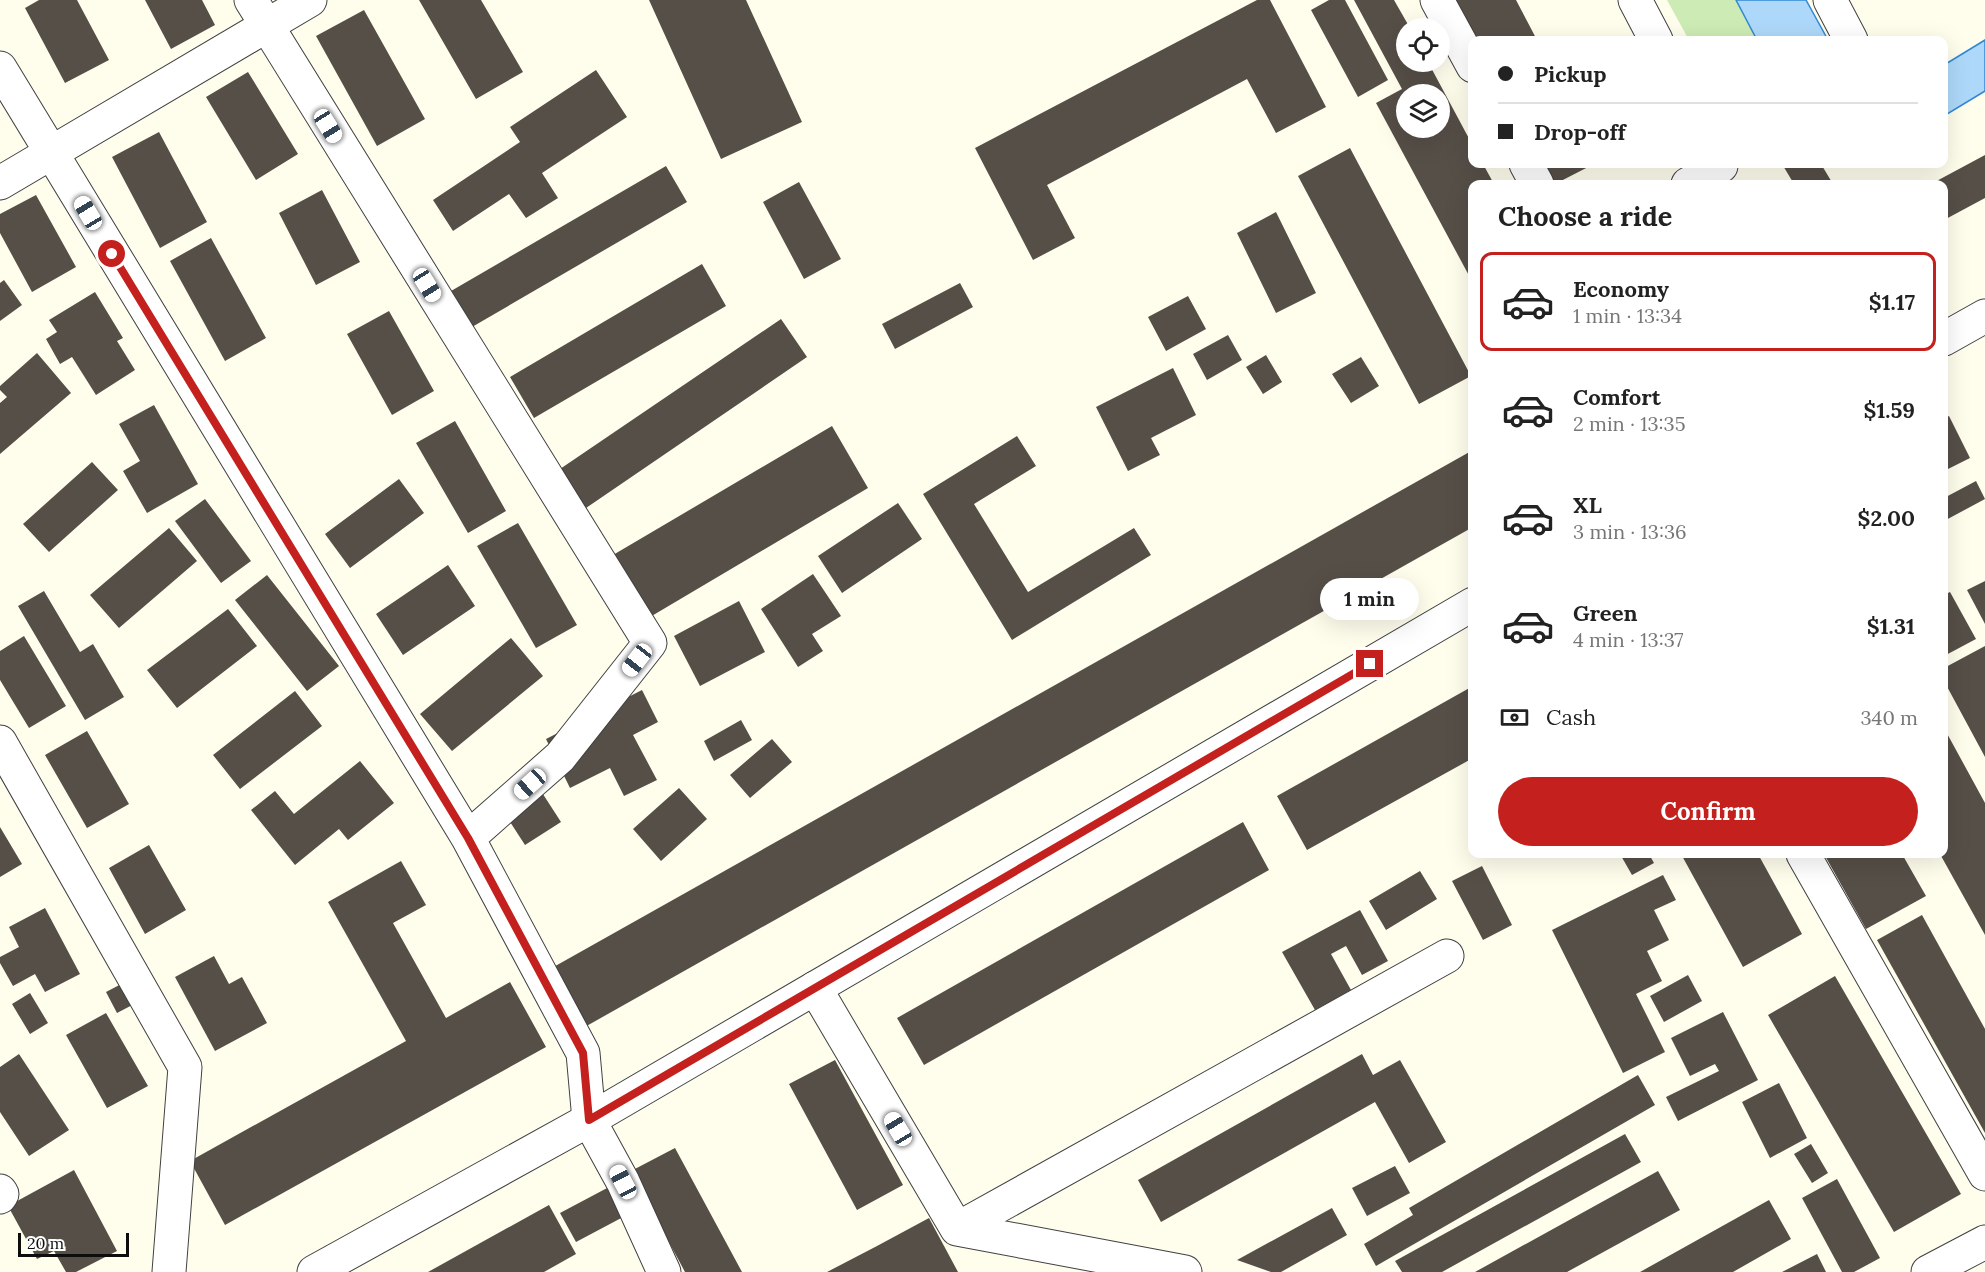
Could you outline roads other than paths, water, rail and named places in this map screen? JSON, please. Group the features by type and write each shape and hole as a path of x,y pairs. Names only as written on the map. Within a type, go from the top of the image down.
{"street":[{"path":"0,183 51,153 259,13 310,0"},
{"path":"1437,0 1468,57"},
{"path":"1635,0 1654,36"},
{"path":"1830,0 1849,36"},
{"path":"259,13 650,643 560,758 468,838"},
{"path":"0,68 468,838 583,1053 589,1120 623,1182 664,1272"},
{"path":"1699,180 1724,171"},
{"path":"1948,337 1985,316"},
{"path":"314,1272 589,1120 1468,606"},
{"path":"0,742 185,1067 169,1272"},
{"path":"1805,858 1985,1174"},
{"path":"957,1229 1447,956"},
{"path":"815,988 957,1229 1185,1272"},
{"path":"0,1191 2,1194 0,1197"},
{"path":"1928,1272 1985,1242"}],"water":[{"path":"1736,0 1806,0 1826,36 1755,36"},
{"path":"1985,40 1985,91 1948,114 1948,63"}]}
